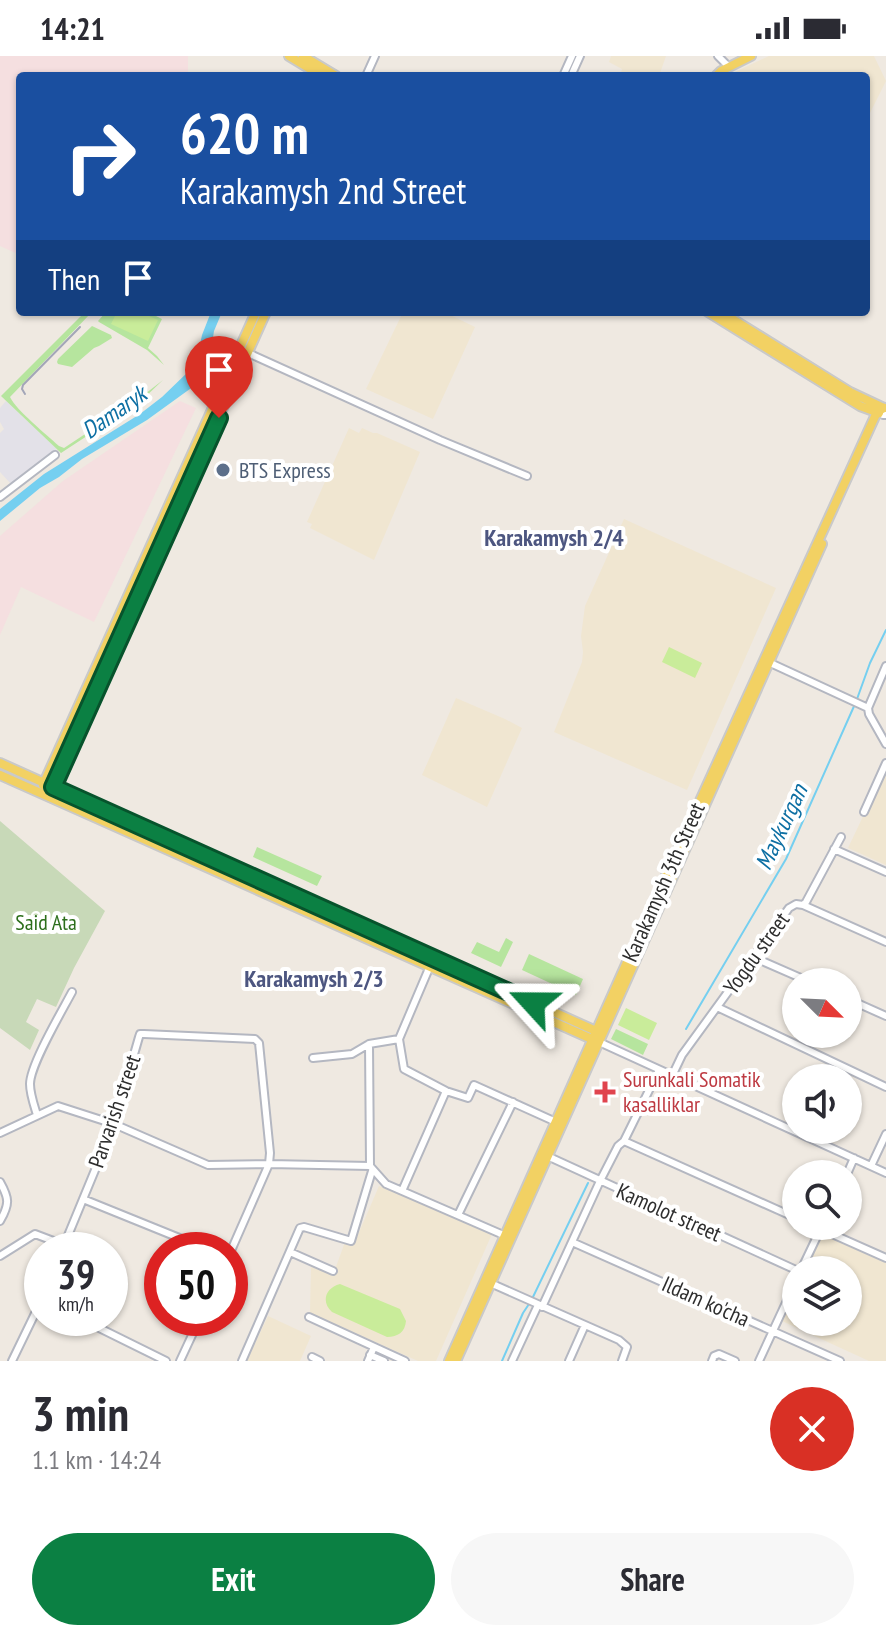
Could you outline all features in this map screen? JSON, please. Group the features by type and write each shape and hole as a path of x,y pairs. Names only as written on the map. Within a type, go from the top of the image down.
{"main road":[{"path":"289,56 315,72"},
{"path":"303,56 329,72"},
{"path":"722,72 751,56"},
{"path":"46,789 232,377 255,316"},
{"path":"232,377 248,353 264,316"},
{"path":"714,316 860,406 884,411"},
{"path":"727,316 884,411"},
{"name":"Karakamysh 3th Street","path":"545,1155 556,1122 766,661 884,411"},
{"path":"0,763 46,789 238,882 596,1037"},
{"path":"1,779 46,789 243,872 596,1037"},
{"path":"238,882 243,872"},
{"name":"Karakamysh 3th Street","path":"456,1361 596,1037"},
{"name":"Karakamysh 3th Street","path":"449,1361 488,1282"}],"street":[{"path":"718,56 729,67"},
{"path":"248,353 527,476"},
{"path":"0,497 55,455"},
{"path":"766,661 868,708"},
{"path":"886,666 868,708 886,744"},
{"path":"864,812 886,763"},
{"name":"Yogdu street","path":"672,1076 682,1055 789,908 796,904 803,905 841,837"},
{"path":"834,849 886,872"},
{"path":"803,905 886,942"},
{"path":"753,957 782,970"},
{"path":"430,966 399,1039 404,1069 446,1091 468,1098 474,1085 556,1122"},
{"path":"37,1115 29,1081 72,992"},
{"path":"862,1005 886,1016"},
{"path":"717,1007 886,1087"},
{"name":"Parvarish street","path":"70,1232 114,1124 140,1034 255,1039 259,1043 269,1164"},
{"path":"596,1037 659,1070 886,1173"},
{"path":"313,1058 352,1054 369,1044 399,1039"},
{"path":"242,1361 302,1227 351,1241 371,1168 369,1044"},
{"path":"512,1361 572,1242 598,1180 624,1141 659,1070"},
{"path":"402,1191 446,1091"},
{"path":"458,1215 513,1102"},
{"path":"0,1133 58,1106 114,1124 208,1165 371,1168 386,1184 508,1237"},
{"path":"871,1166 886,1134"},
{"path":"624,1141 782,1212"},
{"name":"Kamolot street","path":"545,1155 782,1262"},
{"path":"239,1232 269,1164"},
{"path":"0,1182 8,1197 0,1221"},
{"path":"83,1199 165,1232"},
{"path":"847,1240 886,1258"},
{"path":"0,1256 24,1241"},
{"name":"Ildam ko'cha","path":"572,1242 840,1361"},
{"path":"290,1252 333,1271"},
{"path":"488,1282 625,1344 627,1351 622,1361"},
{"path":"759,1361 782,1311"},
{"path":"309,1317 405,1361"},
{"path":"569,1361 585,1325"},
{"path":"12,1361 24,1336"},
{"path":"115,1336 166,1361"},
{"path":"181,1361 192,1336"},
{"path":"374,1347 369,1358 384,1361"},
{"path":"712,1361 719,1354 735,1361"},
{"path":"312,1357 320,1361"}],"shaded area":[{"path":"0,56 188,56 188,72 16,72 16,253 0,246"},
{"path":"611,56 666,56 660,72 621,72 622,69 609,62"},
{"path":"769,56 874,56 886,81 870,113 870,72 735,72"},
{"path":"401,316 452,316 475,327 433,419 366,389"},
{"path":"6,401 57,449 12,485 0,472 0,433 4,429 0,422 0,408"},
{"path":"180,401 196,408 94,622 21,587 0,635 0,536 63,481"},
{"path":"349,428 359,433 362,428 377,433 420,452 374,560 310,528 312,524 307,522"},
{"path":"624,519 776,588 687,790 554,732 582,662 585,606"},
{"path":"456,698 522,728 487,807 422,775"},
{"path":"886,768 886,865 848,848"},
{"path":"379,1186 492,1234 436,1361 418,1361 310,1313 311,1267 333,1275 345,1242 354,1244"},
{"path":"818,1240 842,1240 886,1260 886,1361 869,1361 815,1336 862,1336 862,1256 811,1256"},
{"path":"268,1316 311,1336 300,1361 247,1361"}],"green space":[{"path":"81,316 88,316 10,397 59,446 64,448 163,380 142,400 61,453 1,396"},
{"path":"102,316 156,316 162,319 148,348 164,365 147,350 98,321"},
{"path":"115,316 149,316 158,320 148,341 111,324"},
{"path":"92,326 112,338 94,348 72,367 58,364 58,359"},
{"path":"669,647 702,663 695,678 662,662"},
{"name":"Said Ata","path":"0,821 105,911 56,1007 37,999 26,1022 39,1030 30,1050 0,1028"},
{"path":"257,847 322,876 317,886 253,857"},
{"path":"248,879 585,1030 247,881"},
{"path":"506,938 513,942 501,967 471,953 477,942 499,952"},
{"path":"529,954 583,979 576,995 522,970"},
{"path":"626,1008 657,1023 649,1040 618,1025"},
{"path":"616,1029 648,1044 643,1055 611,1039"},
{"path":"340,1284 400,1309 406,1321 402,1331 387,1337 332,1312 326,1304 326,1296"}],"water":[{"path":"209,316 220,316 214,331 210,357 194,386 40,488 0,521 0,509 44,474 162,397 189,371 198,354"}],"waterway":[{"name":"Maykurgan","path":"857,699 886,630"},
{"name":"Maykurgan","path":"686,1029 786,859 855,704"},
{"name":"Maykurgan","path":"532,1299 588,1183"},
{"path":"502,1361 529,1304"}],"tram line":[{"path":"25,394 23,385 80,327"}],"place":[{"name":"BTS Express","path":"223,470"},
{"name":"Surunkali Somatik kasalliklar","path":"605,1092"}],"district":[{"name":"Karakamysh 2/4","path":"554,537"},
{"name":"Karakamysh 2/3","path":"314,978"}],"route":[{"path":"219,418 53,787 533,1003"}],"water label":[{"name":"Damaryk","path":"114,412"}]}
